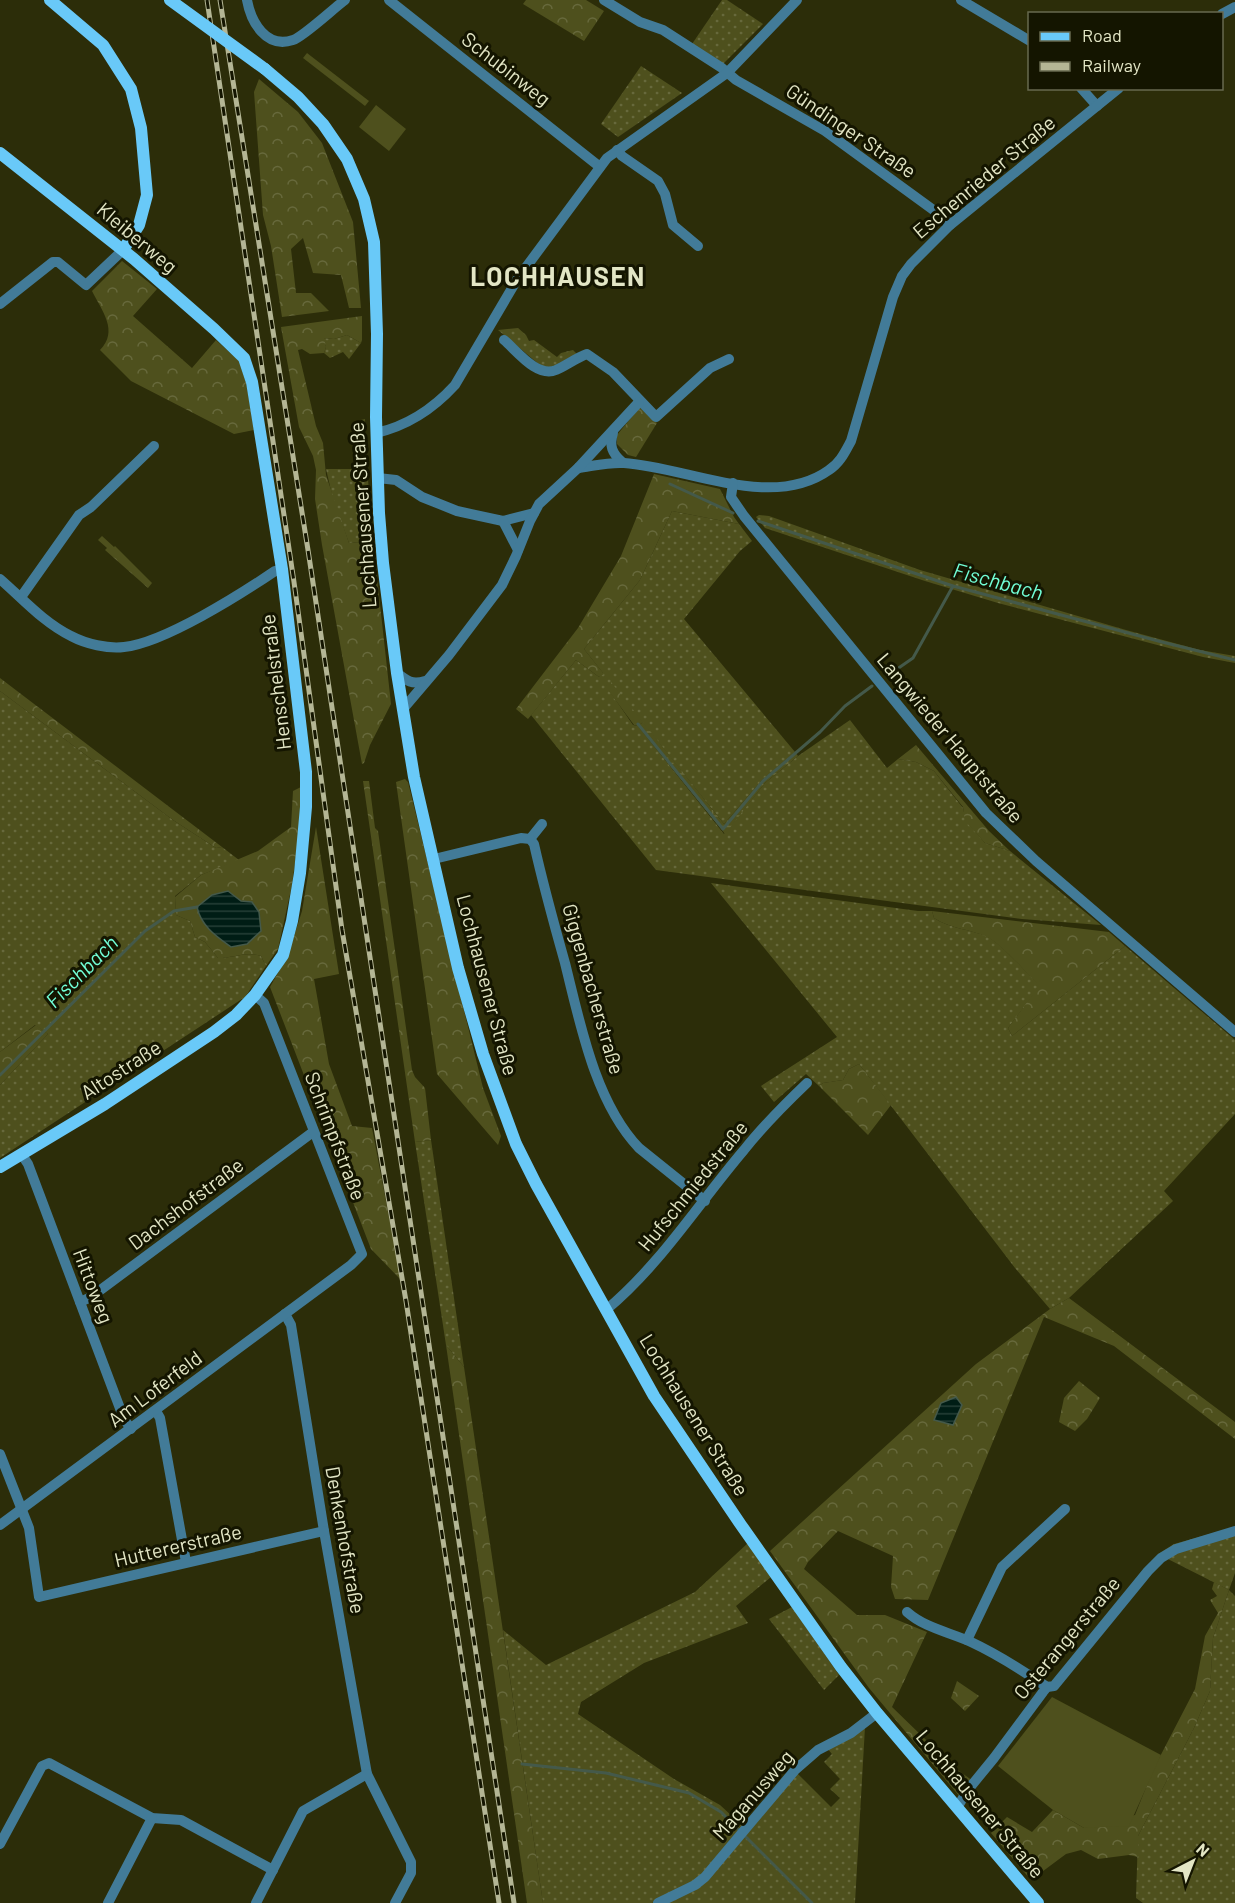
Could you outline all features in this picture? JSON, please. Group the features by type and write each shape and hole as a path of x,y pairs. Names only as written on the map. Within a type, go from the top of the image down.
{"main road":[{"path":"50,0 103,45 130,89 141,128 147,195 139,225 123,250"},
{"name":"Lochhausener Straße","path":"170,0 265,69 298,97 323,124 346,159 364,199 374,242 378,334 376,433 384,563 414,777 458,968 483,1054 502,1109 536,1184 654,1396 810,1624 877,1713 1038,1903"},
{"name":"Kleiberweg","path":"0,153 123,250 214,328 244,358"},
{"name":"Henschelstraße","path":"244,358 252,382 282,569 306,772 306,807 292,921 283,955 255,995"},
{"name":"Altostraße","path":"0,1167 105,1104 214,1032 236,1015 255,995"}],"street":[{"path":"247,0 256,27 268,38 282,41 294,40 345,0"},
{"name":"Schubinweg","path":"389,0 600,167"},
{"name":"Gündinger Straße","path":"604,0 640,22 663,30 728,72 736,80 834,137 943,217 950,225"},
{"path":"376,433 405,424 442,398 455,385 518,278 600,167 617,150 728,72 797,0"},
{"path":"961,0 1028,40"},
{"path":"1083,90 1097,106"},
{"name":"Eschenrieder Straße","path":"622,462 749,486 782,487 809,481 830,470 842,457 851,441 893,297 902,276 911,264 950,225 1117,90"},
{"path":"617,150 658,182 673,225 698,246"},
{"path":"0,304 53,262 58,262 86,285 123,250"},
{"path":"504,340 537,369 546,372 555,371 587,354 613,372 639,402 656,417 710,368 729,359"},
{"path":"403,709 449,655 502,585 539,504 578,468 639,402"},
{"path":"613,432 610,443 614,455 622,462"},
{"path":"21,597 78,515 91,507 154,446"},
{"path":"578,468 622,462"},
{"path":"378,478 396,480 422,496 457,511 503,521 534,513"},
{"name":"Langwieder Hauptstraße","path":"733,483 731,497 744,516 986,813 1036,861 1235,1032"},
{"path":"503,521 518,550"},
{"path":"0,579 55,627 69,636 91,644 122,648 144,643 190,621 282,569"},
{"path":"398,673 414,684 425,681"},
{"path":"434,859 521,838 530,839 542,824"},
{"name":"Giggenbacherstraße","path":"530,839 534,844 585,1043 615,1116 629,1138 639,1148 705,1201"},
{"name":"Schrimpfstraße","path":"255,995 264,1003 362,1254 330,1280"},
{"name":"Hufschmiedstraße","path":"606,1310 667,1250 769,1120 807,1083"},
{"name":"Dachshofstraße","path":"80,1302 92,1297 313,1132"},
{"name":"Hittoweg","path":"22,1155 28,1164 124,1419 131,1429"},
{"name":"Am Loferfeld","path":"0,1525 330,1280"},
{"name":"Denkenhofstraße","path":"285,1314 291,1325 324,1531 367,1774 411,1862 411,1873 395,1903"},
{"path":"156,1411 160,1418 186,1562"},
{"path":"0,1454 21,1509"},
{"name":"Huttererstraße","path":"21,1509 29,1528 39,1597 324,1531"},
{"path":"967,1640 1002,1567 1065,1509"},
{"name":"Osterangerstraße","path":"957,1808 967,1791 1047,1687 1054,1686 1135,1585 1161,1558 1176,1549 1235,1531"},
{"path":"907,1612 917,1620 1004,1658 1047,1687"},
{"name":"Maganusweg","path":"658,1903 695,1885 711,1870 795,1770 818,1750 851,1733 877,1713"},
{"path":"0,1844 42,1766 49,1763 152,1818 181,1820 273,1870"},
{"path":"256,1903 303,1811 367,1774"},
{"path":"108,1903 152,1818"}],"green space":[{"path":"526,0 586,0 604,11 584,41 523,4"},
{"path":"722,0 727,0 763,24 722,65 692,44"},
{"path":"307,53 369,101 365,106 303,58"},
{"path":"641,66 682,93 618,137 601,124"},
{"path":"259,79 298,112 322,143 353,222 361,308 349,308 341,275 313,273 303,238 291,249 296,293 311,293 329,311 282,317 271,246 263,215 254,92"},
{"path":"376,105 406,129 389,151 359,127"},
{"path":"122,261 157,289 133,316 192,368 216,340 239,361 246,382 254,430 234,434 131,381 100,350 106,343 108,328 104,313 92,291"},
{"path":"362,316 361,343 347,335 334,339 324,338 326,347 324,353 310,354 302,349 298,350 316,426 323,443 326,475 349,543 373,541 391,704 362,764 322,545 315,499 316,470 313,456 299,427 281,327"},
{"path":"518,328 529,341 534,340 557,357 561,353 573,350 579,356 549,368 541,366 498,330"},
{"path":"347,335 361,343 349,359 343,352 330,358 324,353 326,347 323,338 334,339"},
{"path":"640,407 657,423 636,457 628,455 617,444 617,435"},
{"path":"365,419 373,541 349,543 333,499 326,469 357,469 356,443 361,420"},
{"path":"654,474 720,489 739,524 672,511 640,580 584,649 604,674 599,677 576,660 528,719 516,709 578,628 621,556"},
{"path":"672,511 739,524 752,541 740,551 684,619 795,752 762,780 724,824 611,683 606,686 633,725 638,726 724,834 765,783 798,756 850,720 887,768 898,759 916,762 934,771 963,808 966,821 985,843 1010,851 1101,925 1022,919 656,870 531,715 576,660 599,677 603,673 584,649 640,580"},
{"path":"769,516 920,570 1126,630 1200,650 1235,656 1235,663 1203,657 998,603 925,581 765,528 756,517"},
{"path":"102,536 152,583 148,588 105,550 107,548 98,540"},
{"path":"0,678 222,847 216,848 173,820 0,691"},
{"path":"611,682 643,722 638,726 634,725 605,686"},
{"path":"0,691 173,820 216,848 222,847 239,860 201,875 175,896 176,915 190,921 195,937 205,942 218,958 245,954 256,955 261,956 266,966 245,997 0,1158 0,1085 48,1034 35,1025 0,1052"},
{"path":"643,722 724,824 762,780 795,752 798,756 765,783 725,834 638,726"},
{"path":"916,745 989,831 1010,851 985,843 965,821 963,807 934,771 916,762 898,759"},
{"path":"405,779 408,782 483,1088 501,1136 498,1145 437,1074 396,782"},
{"path":"363,781 369,781 412,1070 425,1088 431,1140 415,1142"},
{"path":"301,787 300,824 292,885 278,949 266,966 261,956 256,955 245,954 218,958 205,942 195,937 190,921 176,915 175,897 201,875 258,851 291,827 293,791"},
{"path":"316,827 339,974 314,979 329,1064 352,1126 372,1128 401,1280 371,1249 270,987 288,955 302,911"},
{"path":"711,883 932,911 934,918 940,922 988,937 1040,986 1008,1028 1012,1036 1125,946 1235,1040 1235,1114 1164,1191 1173,1201 1069,1298 1050,1309 1015,1268 859,1064 849,1069 843,1080 823,1083 819,1086 806,1074 774,1102 761,1086 837,1037"},
{"path":"932,911 1109,932 1125,946 1012,1036 1008,1028 1039,986 1014,959 992,940 981,934 940,922 934,918"},
{"path":"36,1025 48,1034 0,1085 0,1052"},
{"path":"859,1064 891,1105 868,1135 819,1086 823,1083 843,1080 849,1069"},
{"path":"431,1140 464,1367 446,1345 415,1142"},
{"path":"1069,1298 1235,1422 1235,1439 1114,1346 1044,1317 928,1600 895,1599 891,1587 893,1556 838,1531 804,1569 857,1615 885,1615 927,1632 892,1707 955,1768 973,1781 960,1797 869,1688 770,1551 976,1364 1050,1309"},
{"path":"446,1345 464,1367 543,1903 527,1903"},
{"path":"1079,1381 1100,1398 1087,1419 1075,1431 1059,1422 1064,1398"},
{"path":"1235,1527 1235,1573 1229,1590 1158,1554 1174,1544"},
{"path":"748,1543 771,1577 736,1606 748,1623 644,1663 581,1702 578,1714 674,1779 720,1805 745,1828 703,1876 652,1903 543,1903 503,1630 546,1665 695,1592"},
{"path":"1214,1582 1229,1590 1213,1638 1210,1691 1194,1728 1138,1836 1138,1857 1129,1855 1098,1859 1081,1850 1066,1854 1031,1880 991,1833 1007,1817 1032,1832 1053,1810 1084,1828 1135,1815 1153,1770 1195,1689 1205,1636 1218,1613 1210,1600 1217,1596 1212,1589"},
{"path":"1229,1590 1235,1596 1235,1903 1143,1903 1136,1898 1138,1836 1194,1728 1210,1691 1213,1638"},
{"path":"792,1607 839,1675 824,1690 769,1619"},
{"path":"957,1681 979,1696 965,1711 951,1698"},
{"path":"1052,1697 1161,1755 1129,1826 1084,1828 1053,1810 998,1766"},
{"path":"865,1727 855,1903 664,1903 683,1895 795,1771 831,1807 840,1798 830,1789 840,1779 824,1762 832,1754 826,1747"}],"water":[{"path":"228,891 241,901 252,902 259,912 261,931 247,944 231,947 210,930 199,914 197,907 212,895"},
{"path":"956,1397 962,1405 953,1425 934,1420 941,1403"}],"waterway":[{"name":"Fischbach","path":"670,484 733,513"},
{"name":"Fischbach","path":"758,521 953,586 1235,660"},
{"path":"887,676 913,658 953,586"},
{"name":"Fischbach","path":"638,724 723,829 763,781 820,732 845,706 872,686"},
{"name":"Fischbach","path":"0,1075 145,931 174,911 197,907"},
{"path":"522,1764 606,1773 689,1793 721,1812 812,1903"}],"railway":[{"path":"207,0 294,582 342,930 406,1301 499,1903"},
{"path":"220,0 308,550 514,1903"}],"district":[{"name":"LOCHHAUSEN","path":"558,277"}]}
